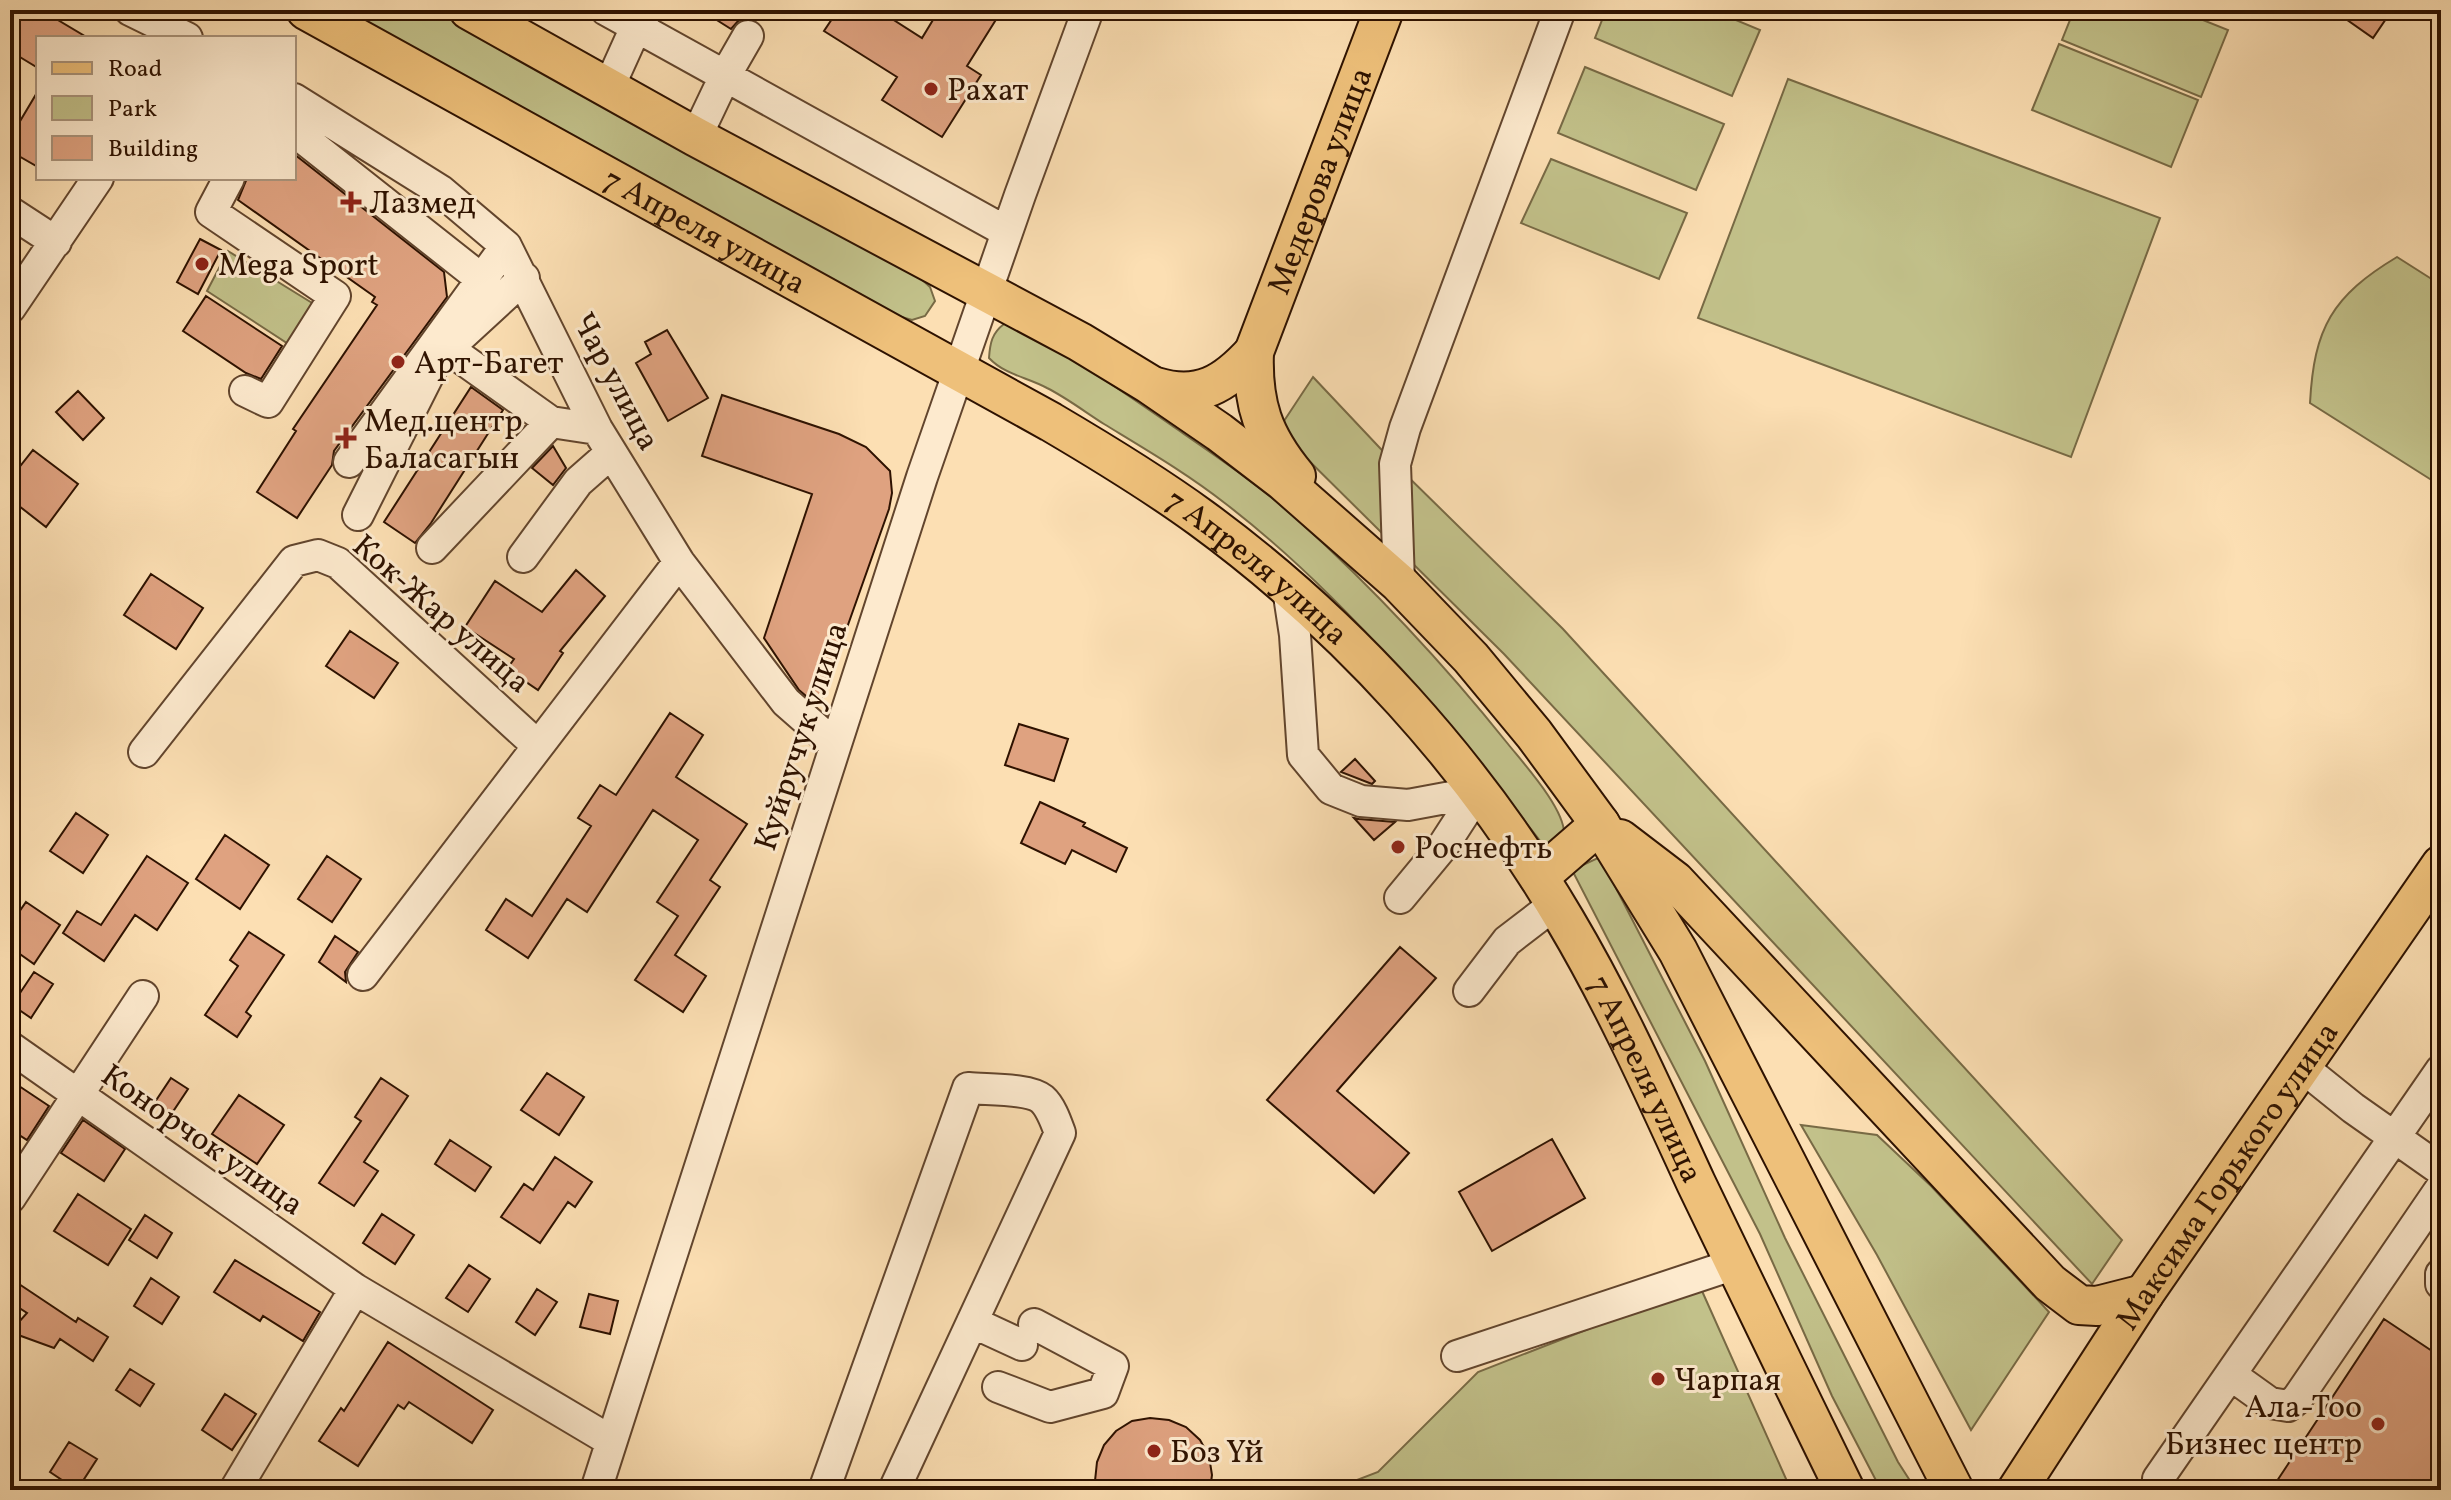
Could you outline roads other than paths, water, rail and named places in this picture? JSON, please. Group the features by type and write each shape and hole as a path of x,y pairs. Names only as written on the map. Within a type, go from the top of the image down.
{"main road":[{"name":"7 Апреля улица","path":"306,10 1051,422 1130,469 1203,520 1288,589 1403,702 1478,792 1547,891 1614,1008 1845,1490"},
{"path":"469,10 696,137 1080,342 1152,386 1219,432 1335,525 1399,583 1471,658 1534,734 1600,824 1678,951 1954,1490"},
{"name":"Медерова улица","path":"1152,386 1184,393 1199,392 1240,368 1254,352 1384,10"},
{"name":"Медерова улица","path":"1254,352 1256,401 1266,433 1281,459 1335,525"},
{"path":"1547,891 1600,824"},
{"path":"1600,824 1675,881 2050,1283 2079,1305 2097,1306 2144,1294"},
{"name":"Максима Горького улица","path":"2017,1490 2144,1294 2441,865"}],"street":[{"path":"130,10 183,36"},
{"path":"606,10 642,18 725,76 1007,232"},
{"name":"Куйручук улица","path":"596,1490 835,745 959,371 1088,10"},
{"path":"1399,583 1395,464 1405,428 1560,10"},
{"path":"608,89 642,18"},
{"path":"696,137 748,36"},
{"name":"Чар улица","path":"296,100 441,191 506,246 604,441 679,562 786,702 835,745"},
{"path":"296,133 480,278"},
{"path":"10,308 97,180"},
{"path":"228,180 211,212 335,296 268,402 245,391"},
{"path":"10,212 56,242"},
{"path":"349,462 506,246"},
{"path":"358,515 437,358 524,278"},
{"path":"447,348 551,422 604,441 523,557"},
{"path":"432,548 551,422"},
{"name":"Кок-Жар улица","path":"144,752 294,561 318,555 338,563 538,746"},
{"name":"Кок-Жар улица","path":"363,975 679,562"},
{"path":"1288,589 1295,635 1303,755 1331,789 1361,801 1408,805 1478,792"},
{"path":"1400,898 1443,846 1478,792"},
{"path":"1469,991 1547,891"},
{"path":"10,1198 143,996"},
{"name":"Конорчок улица","path":"10,1047 355,1289 611,1441"},
{"path":"2302,1067 2353,1108 2441,1170"},
{"path":"2158,1479 2441,1070"},
{"path":"824,1490 968,1088 1026,1092 1042,1099 1060,1133 894,1490"},
{"path":"2231,1375 2270,1403 2288,1406 2297,1399 2438,1202"},
{"path":"1457,1356 1735,1264"},
{"path":"2441,1274 2441,1284"},
{"path":"235,1490 355,1289"},
{"path":"972,1322 1028,1335 1113,1366 1103,1393 1050,1407 998,1387"}],"place":[{"name":"Рахат","path":"931,89"},
{"name":"Лазмед","path":"351,202"},
{"name":"Mega Sport","path":"202,264"},
{"name":"Арт-Багет","path":"398,362"},
{"name":"Мед.центр Баласагын","path":"346,438"},
{"name":"Роснефть","path":"1398,847"},
{"name":"Чарпая","path":"1658,1379"},
{"name":"Ала-Тоо Бизнес центр","path":"2378,1424"},
{"name":"Боз Үй","path":"1154,1451"}]}
